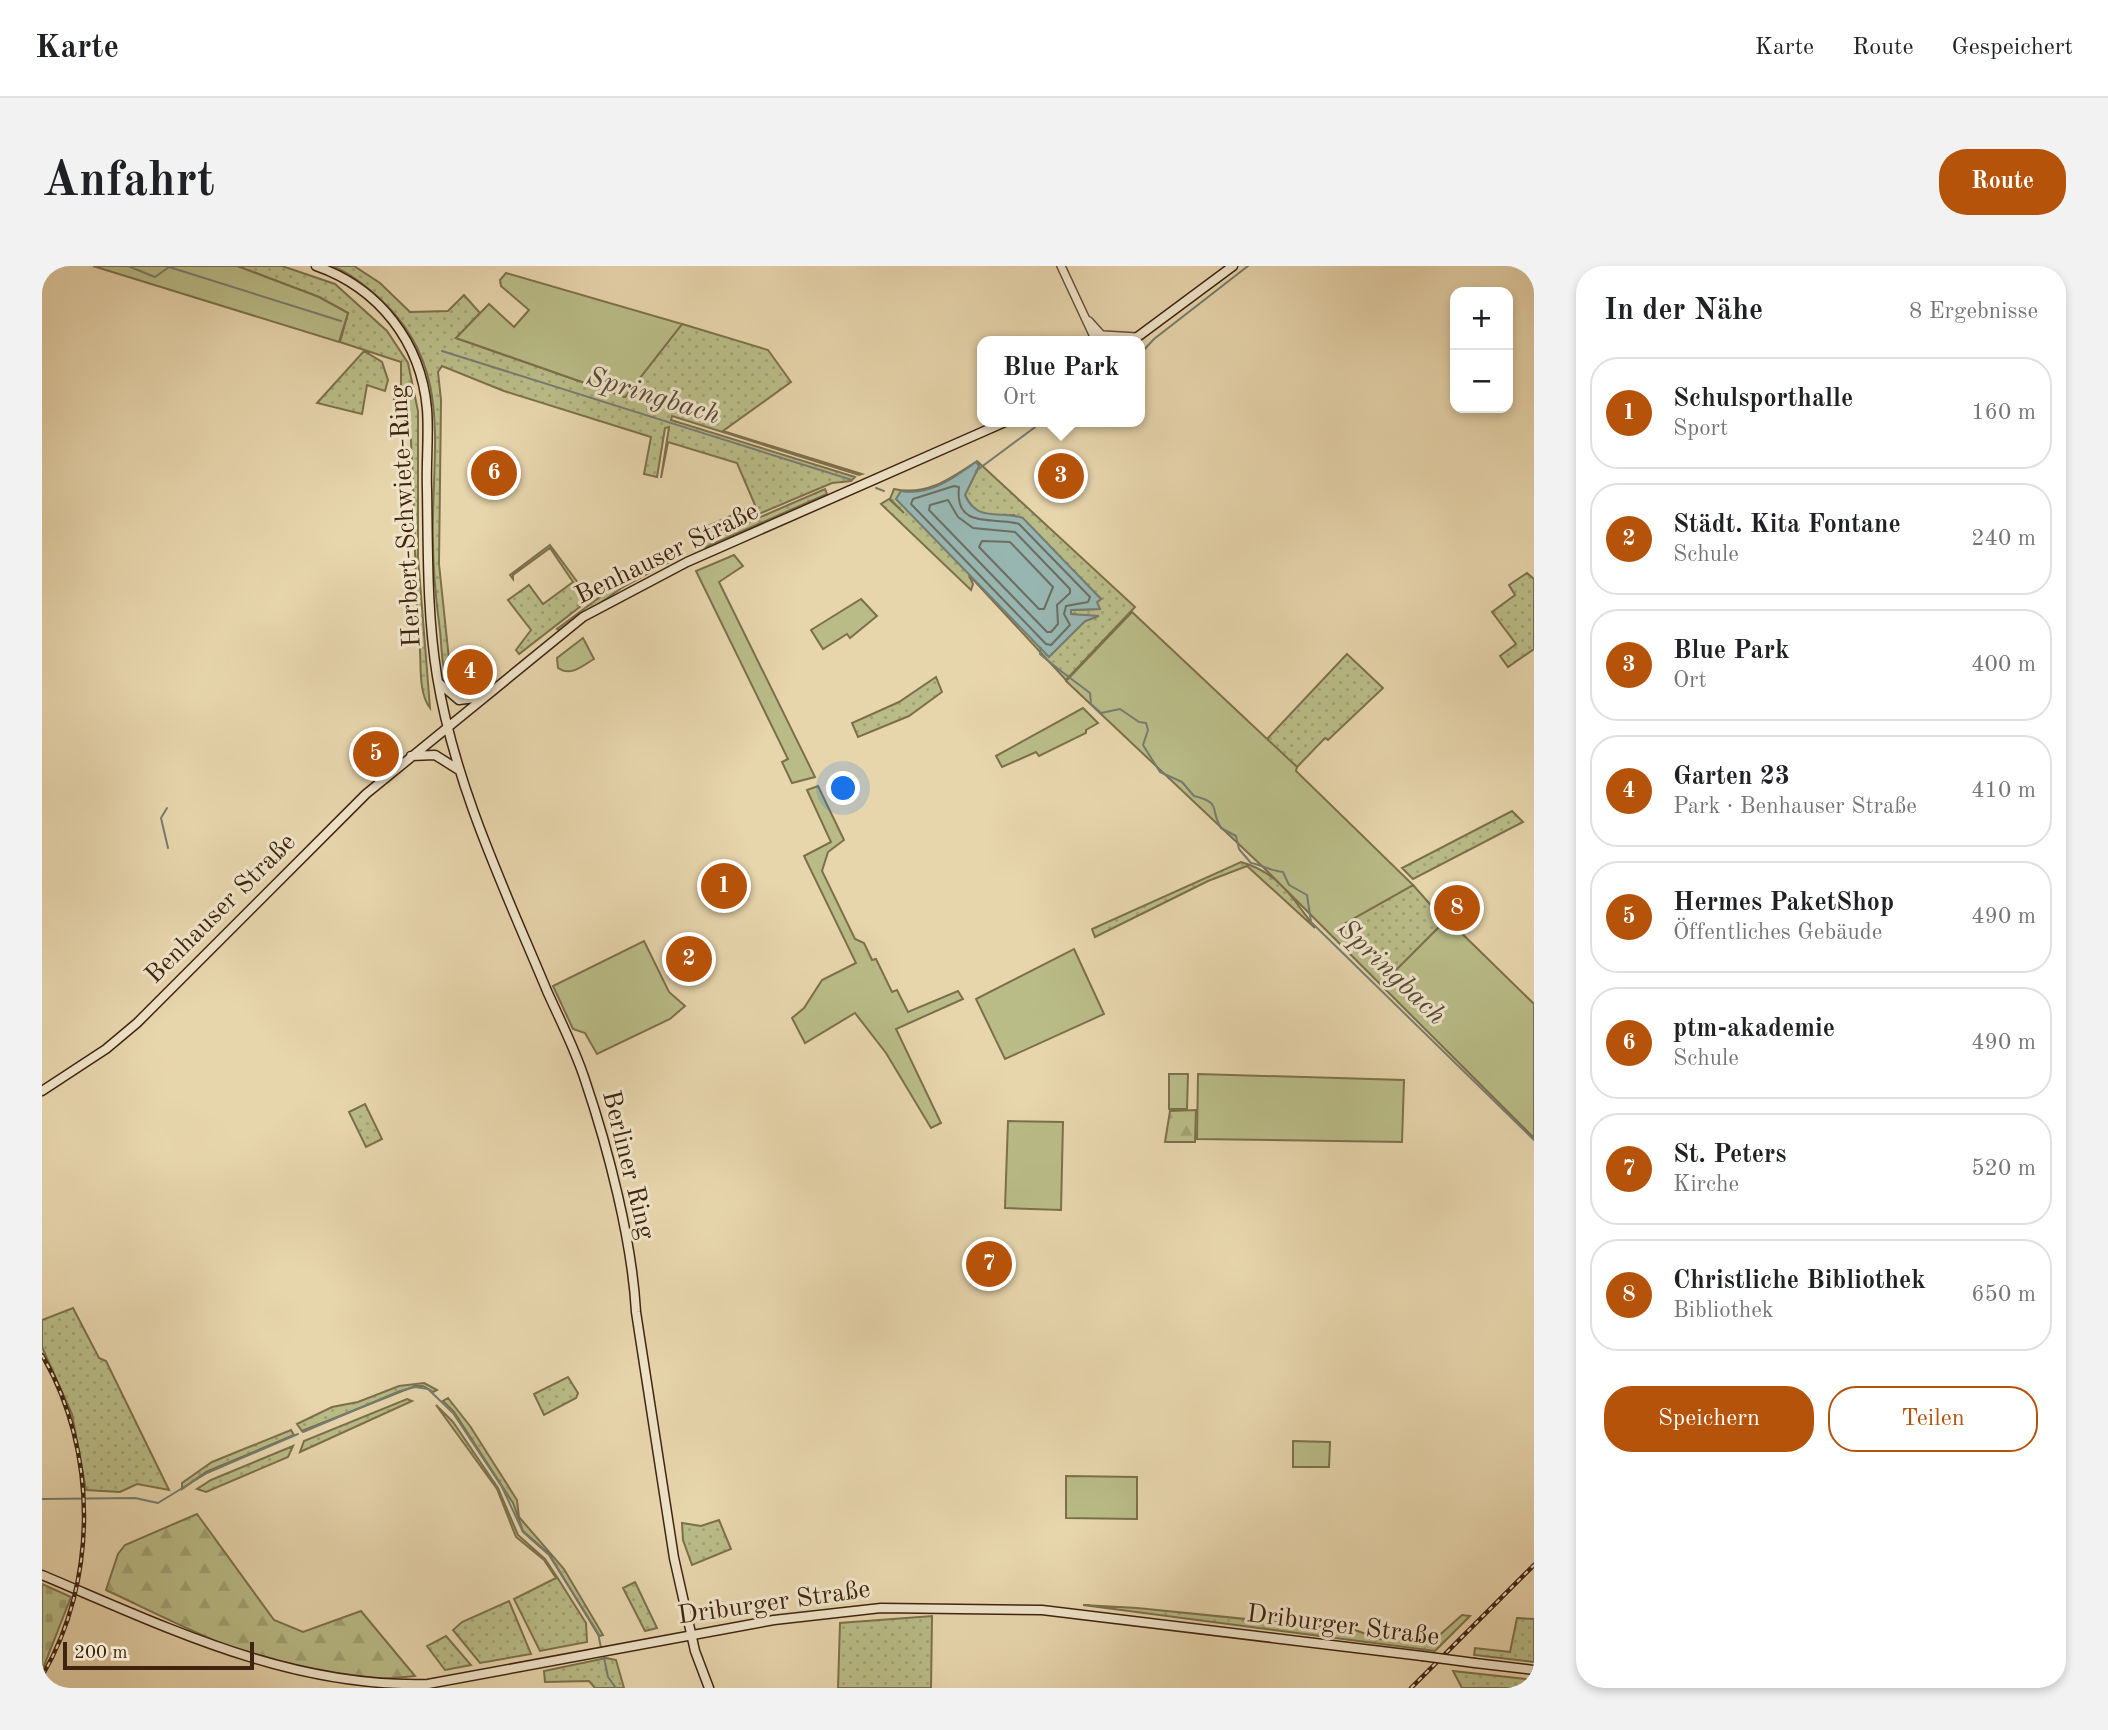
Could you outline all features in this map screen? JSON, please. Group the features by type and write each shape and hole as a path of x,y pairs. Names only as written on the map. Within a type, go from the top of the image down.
{"main road":[{"name":"Herbert-Schwiete-Ring","path":"316,266 340,275 365,291 383,308 398,327 419,369 427,411 429,592 438,682 447,727"},
{"path":"1138,336 1233,266"},
{"name":"Benhauser Straße","path":"42,1091 106,1049 137,1023 331,828 410,757 583,617 654,578 994,427"},
{"path":"438,682 446,692 459,700 485,696"},
{"name":"Berliner Ring","path":"447,727 459,770 489,854 585,1079 633,1277 671,1538 690,1635 709,1688"},
{"path":"410,757 435,755 459,770"},
{"name":"Driburger Straße","path":"42,1575 269,1671 326,1684 401,1687 774,1620 881,1608 1006,1608 1081,1614 1534,1670"}],"street":[{"path":"1061,266 1089,320 1103,336"},
{"path":"1089,320 1092,336"}],"green space":[{"path":"93,266 237,266 319,297 348,313 339,342"},
{"path":"237,266 282,266 335,284 387,331 408,363 418,411 418,557 430,708 421,681 409,414 402,404 394,399 401,384 401,362 340,342 348,313 319,297"},
{"path":"332,266 354,266 380,283 410,312 448,311 464,295 480,313 456,338 625,397 682,324 768,350 791,382 723,431 862,474 672,416 671,420 855,477 851,481 832,483 695,541 690,534 755,505 737,463 668,442 661,478 669,427 665,428 657,477 644,474 651,437 504,391 442,366 438,372 441,400 439,564 452,688 444,669 435,589 435,430 427,374 418,348 402,323 369,289"},
{"path":"506,273 682,324 625,397 456,338 489,304 514,327 529,310 501,286 500,280"},
{"path":"364,351 382,362 388,380 385,391 367,385 362,414 317,403"},
{"path":"977,461 1135,607 1066,680 969,575 973,584 971,590 881,504 889,499 904,513 890,499 894,489 906,491 928,488 948,480","holes":["976,463 979,466 965,495 969,503 985,514 1014,515 1101,599 1097,602 1099,609 1071,610 1070,614 1096,617 1085,621 1049,656 897,499 901,491 922,491 950,480"]},
{"path":"825,489 827,494 706,547 696,545"},
{"path":"550,545 590,599 519,654 516,650 531,630 508,600 529,585 543,604 573,582 550,548 513,575 513,579 510,575"},
{"path":"673,554 669,562 623,587 560,631 557,629 620,582"},
{"path":"734,555 743,566 719,582 815,777 792,783 782,762 788,759 696,571"},
{"path":"1527,573 1534,579 1534,649 1508,667 1500,656 1516,644 1492,612 1515,595 1509,585"},
{"path":"861,599 877,616 850,638 847,634 823,649 811,630"},
{"path":"1132,612 1297,767 1296,771 1413,885 1344,924 1393,973 1447,919 1534,1004 1534,1138 1263,867 1066,681"},
{"path":"583,638 594,659 572,671 558,668 557,658"},
{"path":"1347,654 1383,688 1328,740 1325,738 1297,767 1266,740"},
{"path":"461,658 464,663 468,661 475,666 480,662 485,667 485,677 463,690 459,686 454,663"},
{"path":"936,677 942,692 909,716 858,737 852,723 899,702"},
{"path":"1083,708 1098,723 1086,730 1086,733 1039,756 1036,752 1002,767 996,756"},
{"path":"818,786 844,840 828,852 822,871 855,939 864,943 872,960 876,959 892,992 897,990 908,1012 958,991 963,999 896,1029 941,1123 931,1128 886,1053 855,1013 805,1043 792,1018 804,1008 822,980 856,963 804,856 831,842 807,790"},
{"path":"1512,811 1523,822 1413,879 1402,868"},
{"path":"1241,862 1265,873 1284,888 1315,928 1247,866 1208,881 1095,937 1092,929"},
{"path":"1413,885 1445,921 1394,973 1344,924"},
{"path":"644,941 669,992 685,1006 670,1019 597,1054 585,1033 573,1029 553,986"},
{"path":"1074,949 1104,1014 1005,1059 976,999"},
{"path":"1169,1074 1188,1074 1187,1109 1169,1109"},
{"path":"1198,1074 1404,1080 1402,1142 1197,1139"},
{"path":"365,1104 382,1139 366,1147 349,1112"},
{"path":"1196,1110 1195,1142 1165,1142 1170,1111"},
{"path":"1008,1121 1063,1122 1061,1210 1005,1208"},
{"path":"73,1308 99,1358 106,1361 169,1490 137,1484 120,1492 86,1490 72,1414 42,1347 42,1320"},
{"path":"568,1377 578,1393 576,1398 544,1415 534,1394"},
{"path":"424,1383 437,1390 433,1392 423,1386 415,1386 302,1431 297,1424 332,1407 358,1402 399,1386"},
{"path":"448,1398 470,1426 517,1500 519,1517 564,1569 603,1635 599,1636 549,1554 523,1531 513,1503 454,1412 443,1401"},
{"path":"407,1399 412,1401 300,1452 304,1441"},
{"path":"436,1405 453,1422 498,1488 518,1535 545,1559 557,1577 586,1623 587,1642 540,1651 514,1599 556,1578 544,1560 516,1537 497,1489"},
{"path":"291,1430 294,1435 206,1472 182,1489 182,1483 212,1462"},
{"path":"1293,1441 1330,1442 1329,1467 1293,1467"},
{"path":"293,1446 288,1457 206,1492 197,1489 211,1480"},
{"path":"1066,1476 1137,1477 1137,1519 1066,1518"},
{"path":"197,1514 274,1620 303,1632 361,1611 415,1676 351,1679 330,1677 273,1663 216,1641 106,1590 118,1554 125,1545"},
{"path":"719,1520 731,1549 692,1565 683,1540 682,1523 701,1526"},
{"path":"635,1582 657,1628 645,1631 623,1588"},
{"path":"42,1584 71,1597 42,1671"},
{"path":"509,1601 531,1654 480,1663 453,1630 462,1622"},
{"path":"1083,1605 1355,1630 1380,1639 1434,1640 1462,1615 1470,1616 1435,1651"},
{"path":"932,1616 931,1688 838,1688 840,1623"},
{"path":"1517,1618 1534,1619 1534,1662 1474,1655 1475,1648 1510,1652"},
{"path":"446,1636 471,1665 445,1670 427,1646"},
{"path":"606,1658 616,1660 624,1688 595,1688 589,1681 545,1682 544,1671"},
{"path":"1453,1671 1534,1680 1534,1688 1462,1688"}],"water":[{"path":"976,462 979,466 965,495 970,504 990,514 1023,518 1101,599 1097,602 1100,609 1071,610 1071,614 1099,616 1085,621 1049,657 896,499 901,491 922,491 941,484"}],"waterway":[{"name":"Springbach","path":"128,266 155,277 169,267 341,321"},
{"path":"1145,349 1248,266"},
{"name":"Springbach","path":"442,351 852,480"},
{"path":"976,471 1035,427"},
{"name":"Springbach","path":"876,488 884,491"},
{"name":"Springbach","path":"1041,648 1040,654 1090,693 1091,704 1101,713 1120,709 1139,722 1146,723 1148,730 1143,745 1160,772 1182,782 1194,796 1209,801 1221,828 1236,836 1239,849 1251,863 1283,872 1289,885 1307,895 1311,922 1534,1140"},
{"path":"167,808 161,818 168,848"},
{"path":"303,1432 400,1391 415,1387 428,1389 453,1413 502,1487 523,1532 549,1555 598,1633 601,1648"},
{"path":"42,1499 135,1498 158,1503 207,1473 298,1434"},
{"path":"603,1653 608,1677 616,1688"}],"railway":[{"path":"42,1355 60,1392 74,1432 84,1516 74,1600 60,1639 42,1676"},
{"path":"1411,1688 1534,1565"}],"place":[{"name":"ptm-akademie","path":"494,473"},
{"name":"Blue Park","path":"1061,476"},
{"name":"Garten 23","path":"470,672"},
{"name":"Hermes PaketShop","path":"376,754"},
{"name":"Schulsporthalle","path":"724,886"},
{"name":"Christliche Bibliothek","path":"1457,908"},
{"name":"Städt. Kita Fontane","path":"689,959"},
{"name":"St. Peters","path":"989,1264"}]}
